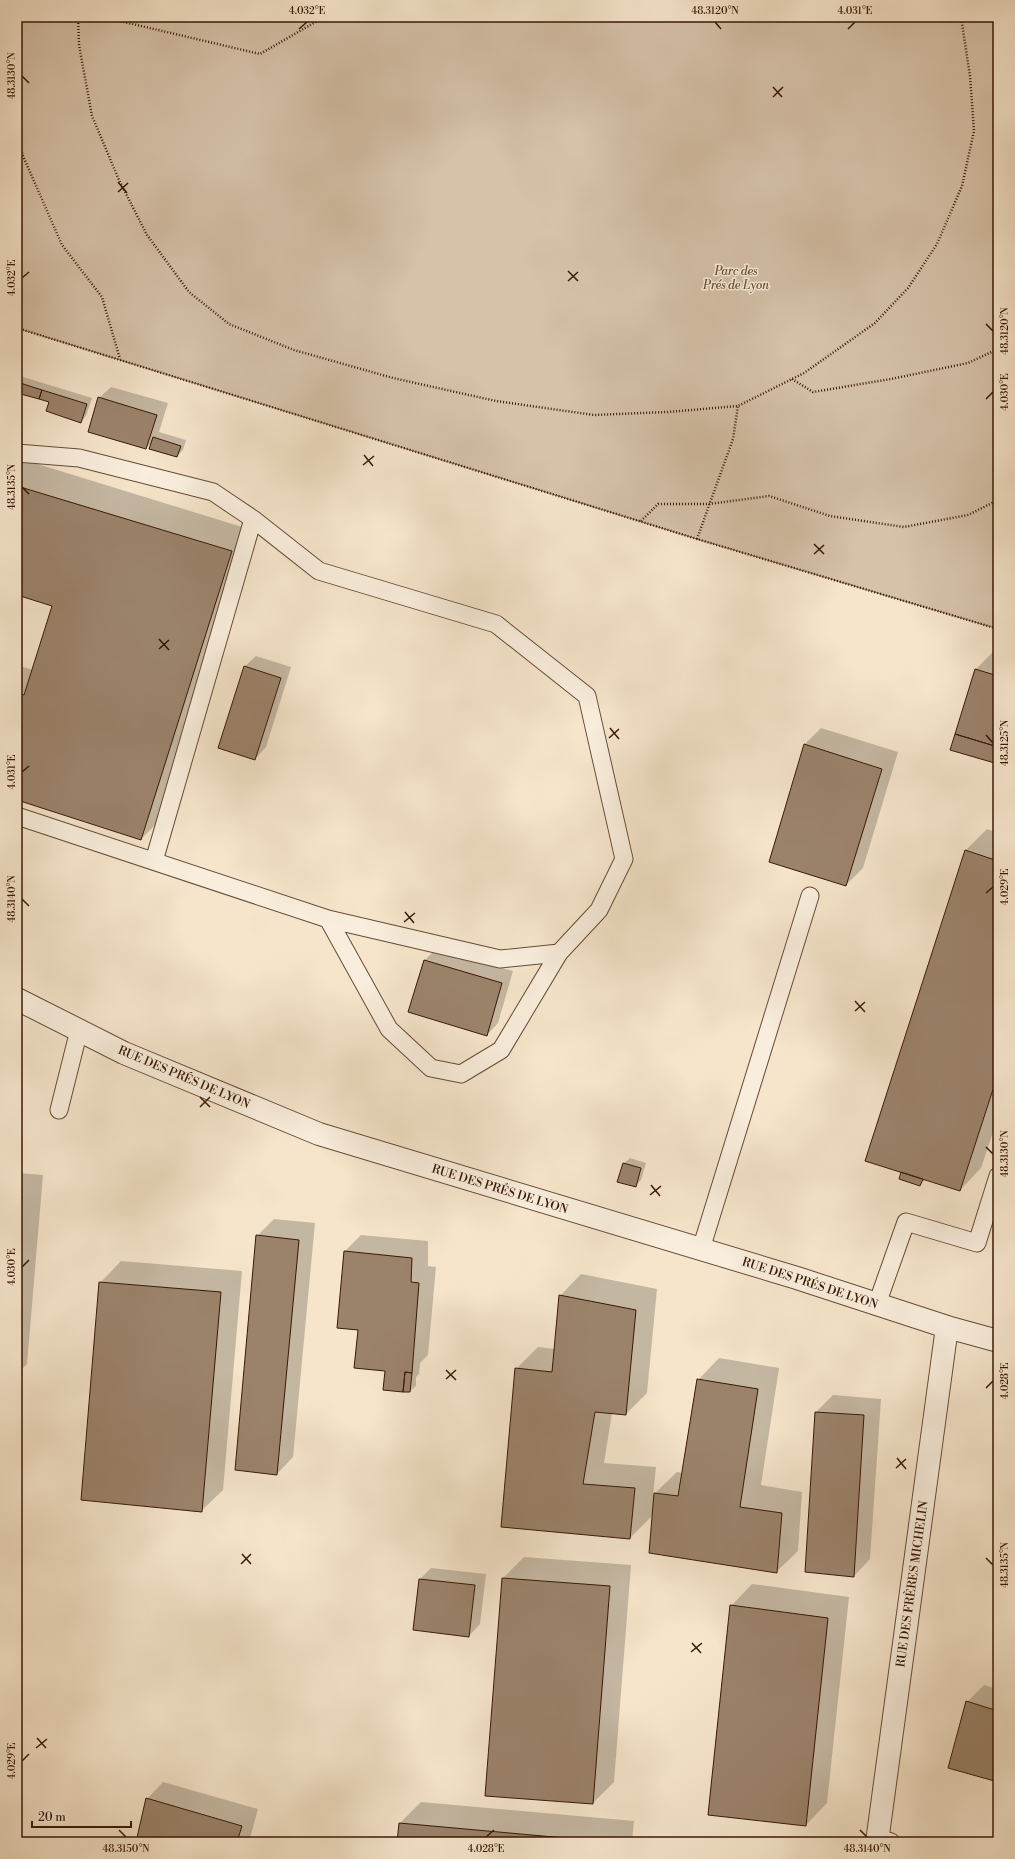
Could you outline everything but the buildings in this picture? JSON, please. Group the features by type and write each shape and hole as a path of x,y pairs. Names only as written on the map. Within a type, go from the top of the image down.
{"street":[{"name":"RUE DES PRÉS DE LYON","path":"17,999 124,1053 319,1134 700,1249 947,1327 998,1341"},
{"name":"RUE DES FRÈRES MICHELIN","path":"882,1841 947,1327"}],"lane":[{"path":"17,453 79,458 214,492 253,519 319,570 496,624 587,696 624,859 599,910 559,953 501,1050 461,1074 431,1068 389,1029 328,919"},
{"path":"154,861 253,519"},
{"path":"17,816 328,919 500,959 559,953"},
{"path":"700,1249 810,896"},
{"path":"59,1110 79,1030"},
{"path":"877,1304 906,1222 977,1242 998,1176"}],"path":[{"path":"78,17 79,45 92,116 119,180 147,235 189,292 229,324 294,350 393,378 496,401 594,415 667,412 738,406 804,373 875,323 908,288 937,244 962,186 974,131 970,76 961,17"},
{"path":"103,17 260,54 324,17"},
{"path":"17,135 23,156 62,245 102,297 120,359"},
{"path":"17,328 640,522 998,629"},
{"path":"792,379 812,392 891,379 968,363 998,349"},
{"path":"697,539 733,439 738,406"},
{"path":"640,522 658,504 709,504 769,496 830,516 904,527 968,515 998,500"}],"green space":[{"name":"Parc des Prés de Lyon","path":"17,17 998,17 998,629 697,539 17,328"}]}
